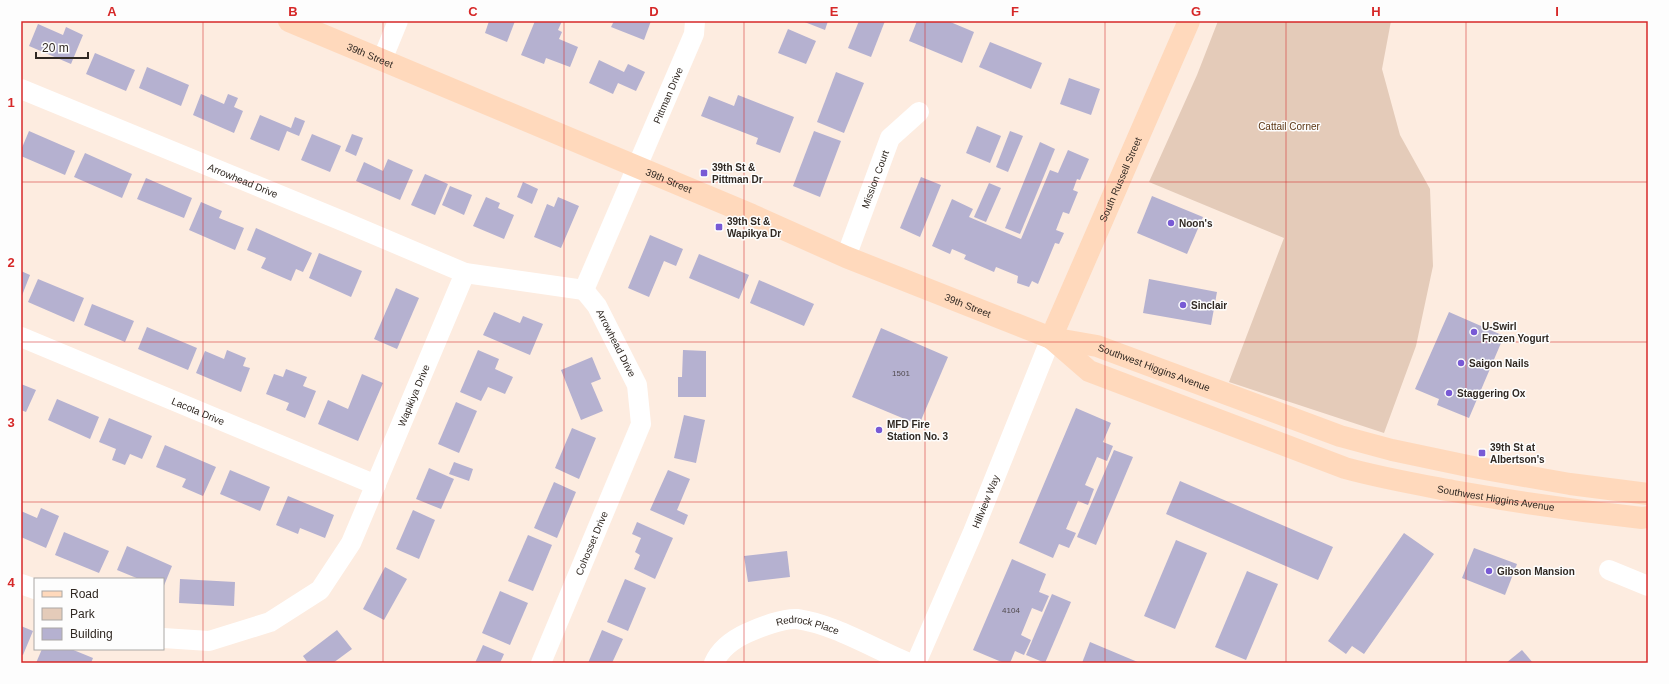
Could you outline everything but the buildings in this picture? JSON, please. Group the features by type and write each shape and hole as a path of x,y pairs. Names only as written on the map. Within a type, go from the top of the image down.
{"main road":[{"name":"39th Street","path":"289,21 635,168 752,215 846,257 1051,338"},
{"name":"South Russell Street","path":"1051,338 1189,21"},
{"name":"Southwest Higgins Avenue","path":"1051,338 1089,372 1345,468 1378,477 1508,500 1574,510 1642,518 1648,517"},
{"name":"Southwest Higgins Avenue","path":"1051,338 1097,346 1340,436 1392,450 1468,466 1570,484 1648,494"},
{"name":"Southwest Higgins Avenue","path":"1345,468 1363,464 1378,464 1489,486 1546,495 1561,494 1570,484"}],"street":[{"path":"382,60 398,21"},
{"name":"Pittman Drive","path":"635,168 694,34 695,21"},
{"name":"Arrowhead Drive","path":"21,89 333,217 464,273"},
{"name":"Mission Court","path":"846,257 890,138 919,112"},
{"path":"464,273 584,290 635,168"},
{"name":"Wapikiya Drive","path":"164,638 209,641 270,622 320,590 351,543 464,273"},
{"name":"Arrowhead Drive","path":"584,290 597,306 637,385 641,424"},
{"name":"Lacota Drive","path":"21,337 376,486"},
{"name":"Hillview Way","path":"916,663 973,532 1051,338"},
{"name":"Cohosset Drive","path":"541,663 641,424"},
{"path":"1609,570 1648,586"},
{"path":"21,584 34,589"},
{"name":"Redrock Place","path":"714,663 717,657 735,638 762,626 796,619 832,629 909,663"}],"green space":[{"name":"Cattail Corner","path":"1218,21 1391,21 1382,69 1400,135 1430,189 1433,266 1416,346 1384,433 1229,382 1284,238 1149,182 1197,75"}],"place":[{"name":"39th St & Pittman Dr","path":"704,173"},
{"name":"Noon's","path":"1171,223"},
{"name":"39th St & Wapikya Dr","path":"719,227"},
{"name":"Sinclair","path":"1183,305"},
{"name":"U-Swirl Frozen Yogurt","path":"1474,332"},
{"name":"Saigon Nails","path":"1461,363"},
{"name":"Staggering Ox","path":"1449,393"},
{"name":"MFD Fire Station No. 3","path":"879,430"},
{"name":"39th St at Albertson's","path":"1482,453"},
{"name":"Gibson Mansion","path":"1489,571"}]}
